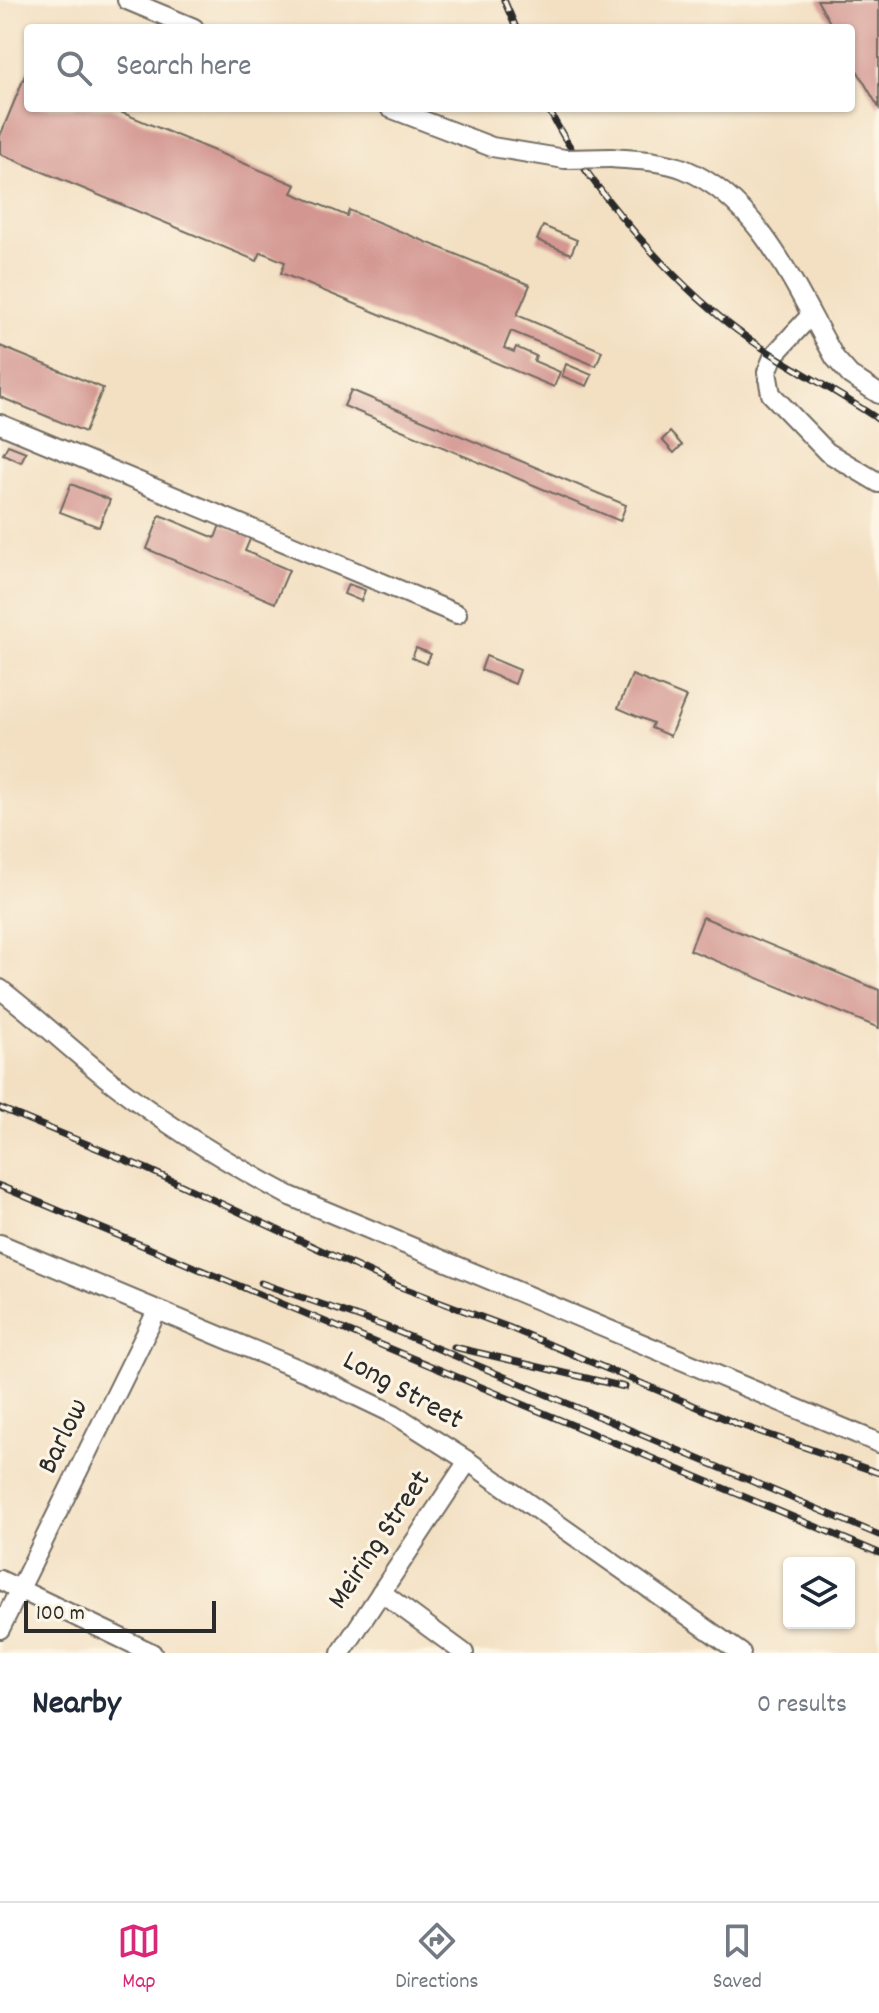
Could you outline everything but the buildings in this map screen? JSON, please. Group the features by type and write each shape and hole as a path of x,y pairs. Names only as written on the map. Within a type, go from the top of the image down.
{"street":[{"path":"127,0 184,24"},
{"path":"400,112 492,147 565,159 611,158 681,168 713,184 761,232 835,358 850,375 879,394"},
{"path":"811,315 774,355 767,372 771,394 827,452 879,483"},
{"path":"0,424 457,614"},
{"path":"0,989 113,1084 173,1127 231,1165 290,1196 879,1443"},
{"name":"Long Street","path":"0,1244 376,1404 468,1461 741,1653"},
{"name":"Barlow","path":"0,1629 157,1311"},
{"name":"Meiring Street","path":"341,1653 468,1461"},
{"path":"0,1580 152,1653"},
{"path":"381,1592 464,1653"}],"railway":[{"path":"504,0 514,24"},
{"path":"550,112 610,202 664,265 693,293 749,339 879,420"},
{"path":"0,1108 147,1169 398,1286 508,1327 740,1425"},
{"path":"0,1186 879,1553"},
{"path":"261,1283 384,1326 879,1535"},
{"path":"454,1347 625,1387"},
{"path":"732,1422 879,1473"}]}
